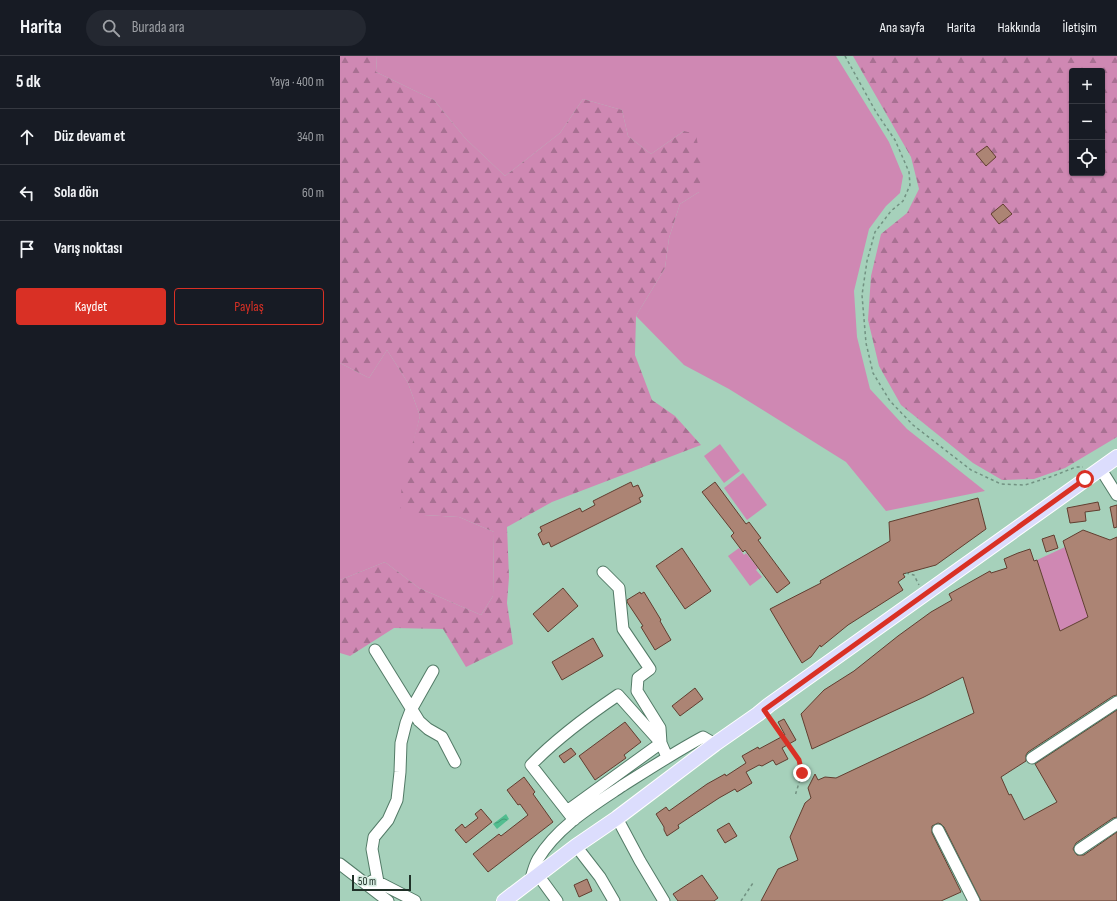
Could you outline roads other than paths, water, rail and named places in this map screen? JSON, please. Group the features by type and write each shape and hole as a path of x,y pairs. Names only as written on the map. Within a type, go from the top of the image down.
{"main road":[{"path":"507,899 576,846 617,818 715,744 1117,456"}],"street":[{"path":"1100,468 1117,495"},
{"path":"603,572 620,588 623,629 650,669 638,678 637,691 660,728 661,743"},
{"path":"375,650 419,722 442,737 455,762"},
{"path":"378,882 372,849 374,837 388,820 397,800 401,743 411,710 433,671"},
{"path":"570,816 531,765 575,725 618,695 661,743 667,757"},
{"path":"1032,758 1117,702"},
{"path":"570,816 594,804 667,757 703,737 715,744"},
{"path":"557,901 534,879 538,860 570,816 661,743"},
{"path":"617,818 664,901"},
{"path":"1080,849 1117,824"},
{"path":"938,830 974,901"},
{"path":"576,846 600,877 614,901"},
{"path":"340,864 388,901"},
{"path":"361,880 378,882 415,901"},
{"path":"494,901 507,899"}],"water":[{"path":"506,814 509,819 497,829 493,824"}]}
